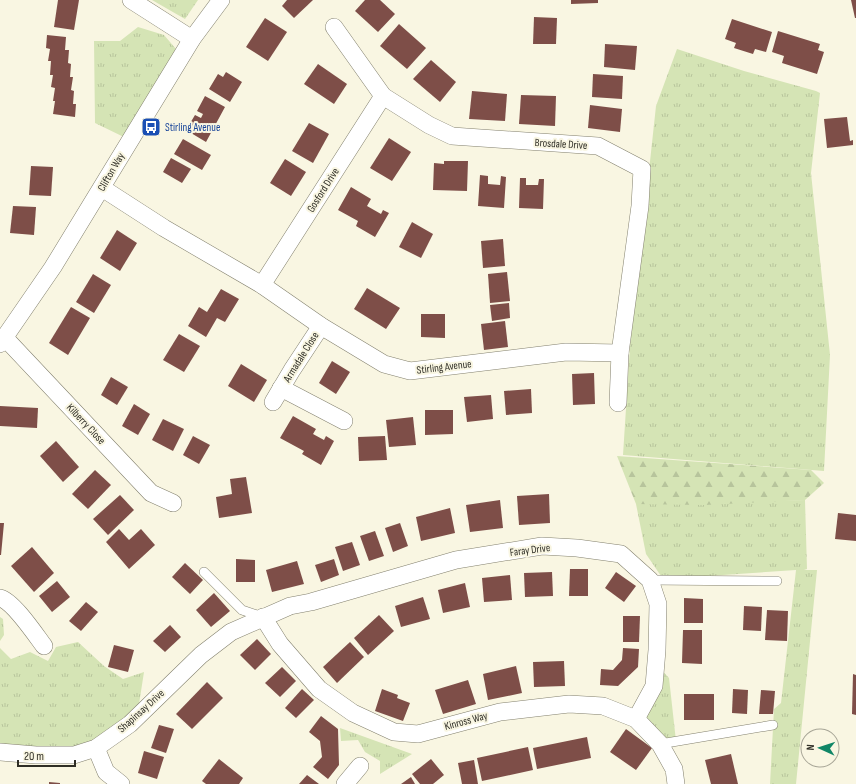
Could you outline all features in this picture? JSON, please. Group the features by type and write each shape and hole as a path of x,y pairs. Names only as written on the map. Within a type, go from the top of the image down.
{"street":[{"path":"131,0 192,39"},
{"name":"Clifton Way","path":"3,341 53,267 192,39 221,0"},
{"name":"Brosdale Drive","path":"334,27 383,96 428,125 452,136 598,146 642,169 640,206 620,353 618,403"},
{"name":"Gosford Drive","path":"262,285 383,96"},
{"name":"Stirling Avenue","path":"102,188 164,228 262,285 321,326 384,364 410,371 566,352 620,353"},
{"name":"Armadale Close","path":"321,326 277,395 344,421"},
{"name":"Kilberry Close","path":"3,341 151,493 173,503"},
{"name":"Faray Drive","path":"263,618 290,606 311,602 456,560 542,546 577,548 621,554 650,580 658,604 657,657 654,686 636,719"},
{"path":"0,598 6,600 19,614 44,646"},
{"name":"Kinross Way","path":"263,618 280,644 319,689 353,712 394,732 418,734 500,712 569,704 603,706 636,719 660,744 674,769 676,784"},
{"name":"Shapinsay Drive","path":"0,752 36,755 74,755 96,748 130,724 201,655 231,632 263,618"},
{"path":"96,748 106,772 121,784"},
{"path":"344,784 360,766"}],"lane":[{"path":"204,572 242,610 263,618"},
{"path":"650,580 777,581"},
{"path":"660,744 773,725"}],"green space":[{"path":"152,0 198,0 185,19"},
{"path":"138,27 164,35 182,56 130,140 95,123 94,41 120,41"},
{"path":"677,49 744,71 820,93 811,173 830,355 824,471 623,455 630,346 656,106"},
{"path":"617,456 811,470 824,483 805,500 704,505 636,504"},
{"path":"805,500 807,569 804,570 817,570 801,728 800,728 796,784 770,784 774,709 781,703 796,570 663,579 646,554 636,504"},
{"path":"0,617 3,619 4,635 0,641"},
{"path":"78,642 104,666 123,679 144,672 137,717 96,748 0,751 0,648 11,659 30,652 48,661 56,647"},
{"path":"656,664 669,678 676,741 660,744 636,719"},
{"path":"340,728 412,754 380,774 380,761 365,752 358,740 341,741"}],"building":[{"path":"58,0 79,0 74,30 54,27"},
{"path":"287,0 313,0 294,18 282,6"},
{"path":"365,0 380,0 395,14 378,32 355,11"},
{"path":"571,0 598,0 598,3 571,4"},
{"path":"851,0 856,0 856,18 855,18"},
{"path":"534,17 557,18 556,44 533,44"},
{"path":"265,18 287,32 268,61 246,47"},
{"path":"732,19 772,32 766,52 755,49 753,54 734,48 736,43 725,39"},
{"path":"399,24 426,48 407,69 380,46"},
{"path":"778,31 820,44 818,50 824,52 817,74 782,63 784,56 772,52"},
{"path":"47,35 66,37 65,50 69,50 68,63 71,64 70,77 73,77 71,90 74,91 73,104 76,104 75,117 53,114 55,88 51,87 53,75 50,75 51,61 48,61 50,49 46,48"},
{"path":"605,44 637,46 635,70 604,67"},
{"path":"431,60 456,82 440,102 413,79"},
{"path":"318,64 347,84 334,104 304,84"},
{"path":"226,72 242,82 230,102 209,89 218,74 223,77"},
{"path":"593,74 623,76 622,99 592,97"},
{"path":"472,91 507,94 505,121 469,119"},
{"path":"521,95 556,96 555,126 519,124"},
{"path":"205,96 225,107 206,142 186,130 195,115 201,118 203,114 197,111"},
{"path":"590,105 622,109 620,132 588,128"},
{"path":"847,117 850,141 853,140 853,145 827,148 824,119"},
{"path":"309,123 329,134 313,163 292,151"},
{"path":"389,138 411,152 392,181 370,168"},
{"path":"183,139 211,155 202,170 174,154"},
{"path":"171,158 191,169 182,183 163,172"},
{"path":"285,159 306,172 291,196 270,183"},
{"path":"444,161 468,161 467,191 433,190 434,163 444,164"},
{"path":"31,166 53,167 51,196 29,195"},
{"path":"480,175 488,176 488,184 500,185 501,176 506,177 504,208 478,206"},
{"path":"520,178 526,178 526,185 538,185 539,179 544,179 543,209 519,208"},
{"path":"351,187 371,199 367,206 381,214 383,210 389,213 375,237 356,226 358,221 338,210"},
{"path":"13,206 36,207 34,235 10,233"},
{"path":"412,222 433,234 421,258 399,247"},
{"path":"117,230 137,243 120,271 100,258"},
{"path":"503,239 505,266 483,268 481,241"},
{"path":"507,272 510,301 490,303 488,274"},
{"path":"93,274 111,285 94,313 76,302"},
{"path":"367,288 400,308 386,329 354,309"},
{"path":"221,289 239,299 225,322 217,318 206,337 188,326 199,307 207,312"},
{"path":"509,303 510,318 492,321 490,305"},
{"path":"71,307 90,318 68,355 49,343"},
{"path":"421,314 445,314 445,338 421,337"},
{"path":"505,321 508,347 484,350 481,324"},
{"path":"179,334 200,346 184,372 163,360"},
{"path":"332,361 350,372 336,394 319,383"},
{"path":"241,364 267,380 254,402 228,386"},
{"path":"594,373 595,404 573,405 572,374"},
{"path":"111,377 128,387 117,405 101,395"},
{"path":"531,389 532,413 506,415 504,391"},
{"path":"491,395 493,419 467,422 464,397"},
{"path":"134,404 150,414 138,435 122,426"},
{"path":"0,406 38,408 37,428 0,426"},
{"path":"425,410 453,410 453,434 425,435"},
{"path":"293,416 316,429 313,434 324,440 326,436 334,441 321,465 302,454 304,451 280,438"},
{"path":"413,417 416,445 389,447 386,420"},
{"path":"163,419 184,429 173,451 152,440"},
{"path":"193,436 210,445 199,464 183,455"},
{"path":"385,436 387,460 359,461 358,437"},
{"path":"56,441 79,467 63,482 40,456"},
{"path":"95,470 111,485 88,509 72,494"},
{"path":"246,477 252,513 219,518 216,497 232,494 230,479"},
{"path":"549,494 550,523 519,525 517,496"},
{"path":"120,495 134,510 108,535 93,519"},
{"path":"500,500 503,528 470,532 466,505"},
{"path":"450,508 455,533 421,541 416,517"},
{"path":"838,513 856,515 856,541 835,539"},
{"path":"0,523 4,523 1,555 0,555"},
{"path":"400,523 408,546 393,552 385,528"},
{"path":"119,529 129,540 141,529 155,545 129,569 106,542"},
{"path":"375,531 384,556 369,561 360,536"},
{"path":"352,542 360,565 343,571 335,547"},
{"path":"32,547 54,573 34,592 11,566"},
{"path":"236,559 255,560 255,582 236,582"},
{"path":"334,559 339,575 321,582 315,565"},
{"path":"297,561 304,584 272,592 266,570"},
{"path":"185,563 203,580 190,594 172,577"},
{"path":"570,569 588,569 588,596 569,596"},
{"path":"552,572 553,596 525,597 524,573"},
{"path":"616,572 636,586 624,602 605,588"},
{"path":"510,575 512,600 484,602 482,578"},
{"path":"57,581 70,597 52,612 39,596"},
{"path":"465,583 470,607 443,613 438,590"},
{"path":"214,593 230,611 211,627 196,610"},
{"path":"423,597 430,619 401,627 395,606"},
{"path":"684,598 703,599 703,623 684,623"},
{"path":"86,602 98,612 81,631 69,621"},
{"path":"744,606 762,607 761,631 743,630"},
{"path":"767,610 788,611 787,641 765,640"},
{"path":"379,615 394,631 368,655 354,638"},
{"path":"623,616 640,616 639,642 623,642"},
{"path":"170,625 181,637 165,652 153,641"},
{"path":"683,630 702,630 702,664 682,663"},
{"path":"257,639 271,654 255,670 240,655"},
{"path":"350,642 364,657 337,683 323,667"},
{"path":"114,645 134,650 128,672 108,667"},
{"path":"623,648 639,649 638,667 618,686 600,685 601,669 613,670 622,660"},
{"path":"564,661 565,686 534,687 533,662"},
{"path":"516,666 522,693 488,700 483,674"},
{"path":"282,667 296,681 280,697 265,683"},
{"path":"853,674 856,675 856,715 852,714"},
{"path":"468,680 476,704 443,714 435,690"},
{"path":"207,682 223,698 192,729 176,714"},
{"path":"302,689 314,700 296,718 285,708"},
{"path":"382,689 398,695 397,698 410,703 403,721 375,711"},
{"path":"733,689 748,690 747,714 732,713"},
{"path":"761,690 775,691 773,714 759,714"},
{"path":"684,694 714,694 714,720 684,720"},
{"path":"321,716 338,729 339,765 328,779 313,767 322,757 320,741 309,732"},
{"path":"159,725 174,729 166,753 151,748"},
{"path":"626,729 652,748 636,770 610,752"},
{"path":"587,737 591,758 537,769 533,748"},
{"path":"528,747 533,770 482,781 477,758"},
{"path":"144,751 164,757 157,779 138,773"},
{"path":"731,754 738,784 711,784 705,760"},
{"path":"219,759 243,778 239,784 206,784 202,781"},
{"path":"431,759 444,775 433,784 420,784 412,774"},
{"path":"474,760 478,784 462,784 458,763"},
{"path":"307,775 319,784 299,784"},
{"path":"411,777 415,784 401,784"},
{"path":"49,782 60,783 60,784 49,784"}],"place":[{"name":"Stirling Avenue","path":"151,127"}]}
